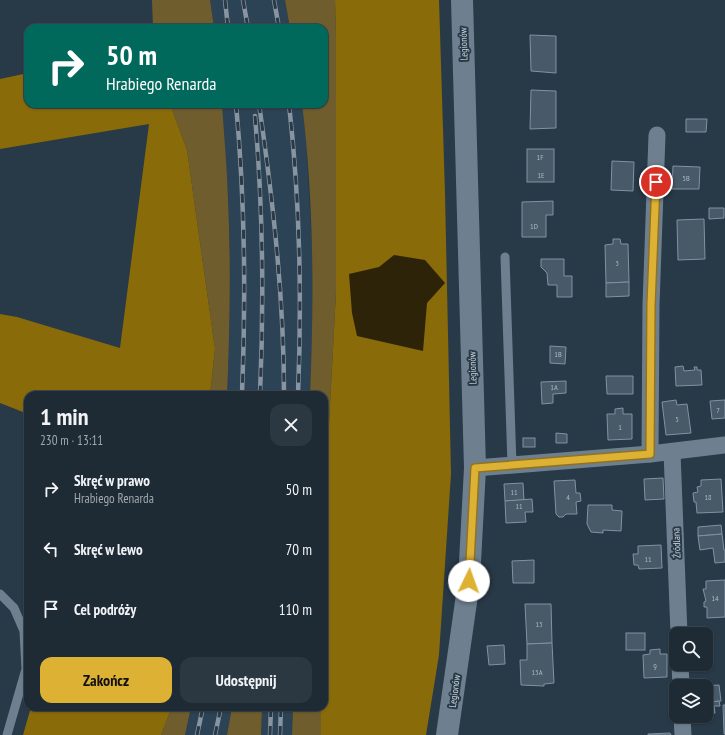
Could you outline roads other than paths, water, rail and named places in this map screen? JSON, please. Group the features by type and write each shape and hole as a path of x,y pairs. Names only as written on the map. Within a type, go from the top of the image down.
{"street":[{"name":"Legionów","path":"447,735 469,581 475,468 462,0"},
{"path":"650,454 651,305 657,135"},
{"path":"475,468 672,452 725,445"},
{"name":"Źródlana","path":"672,452 679,627"},
{"path":"682,723 683,735"}],"lane":[{"path":"505,257 512,465"},
{"path":"0,594 14,608 24,632"},
{"path":"0,724 8,731 24,676"}],"railway":[{"path":"225,0 228,24"},
{"path":"243,0 247,24"},
{"path":"274,0 278,24"},
{"path":"236,108 244,250 242,391"},
{"path":"260,108 277,249 284,358 284,391"},
{"path":"289,108 298,213 300,286 298,391"},
{"path":"255,116 260,186 262,256 260,391"},
{"path":"197,735 202,711"},
{"path":"215,735 220,711"},
{"path":"270,735 271,711"},
{"path":"280,735 281,711"}]}
